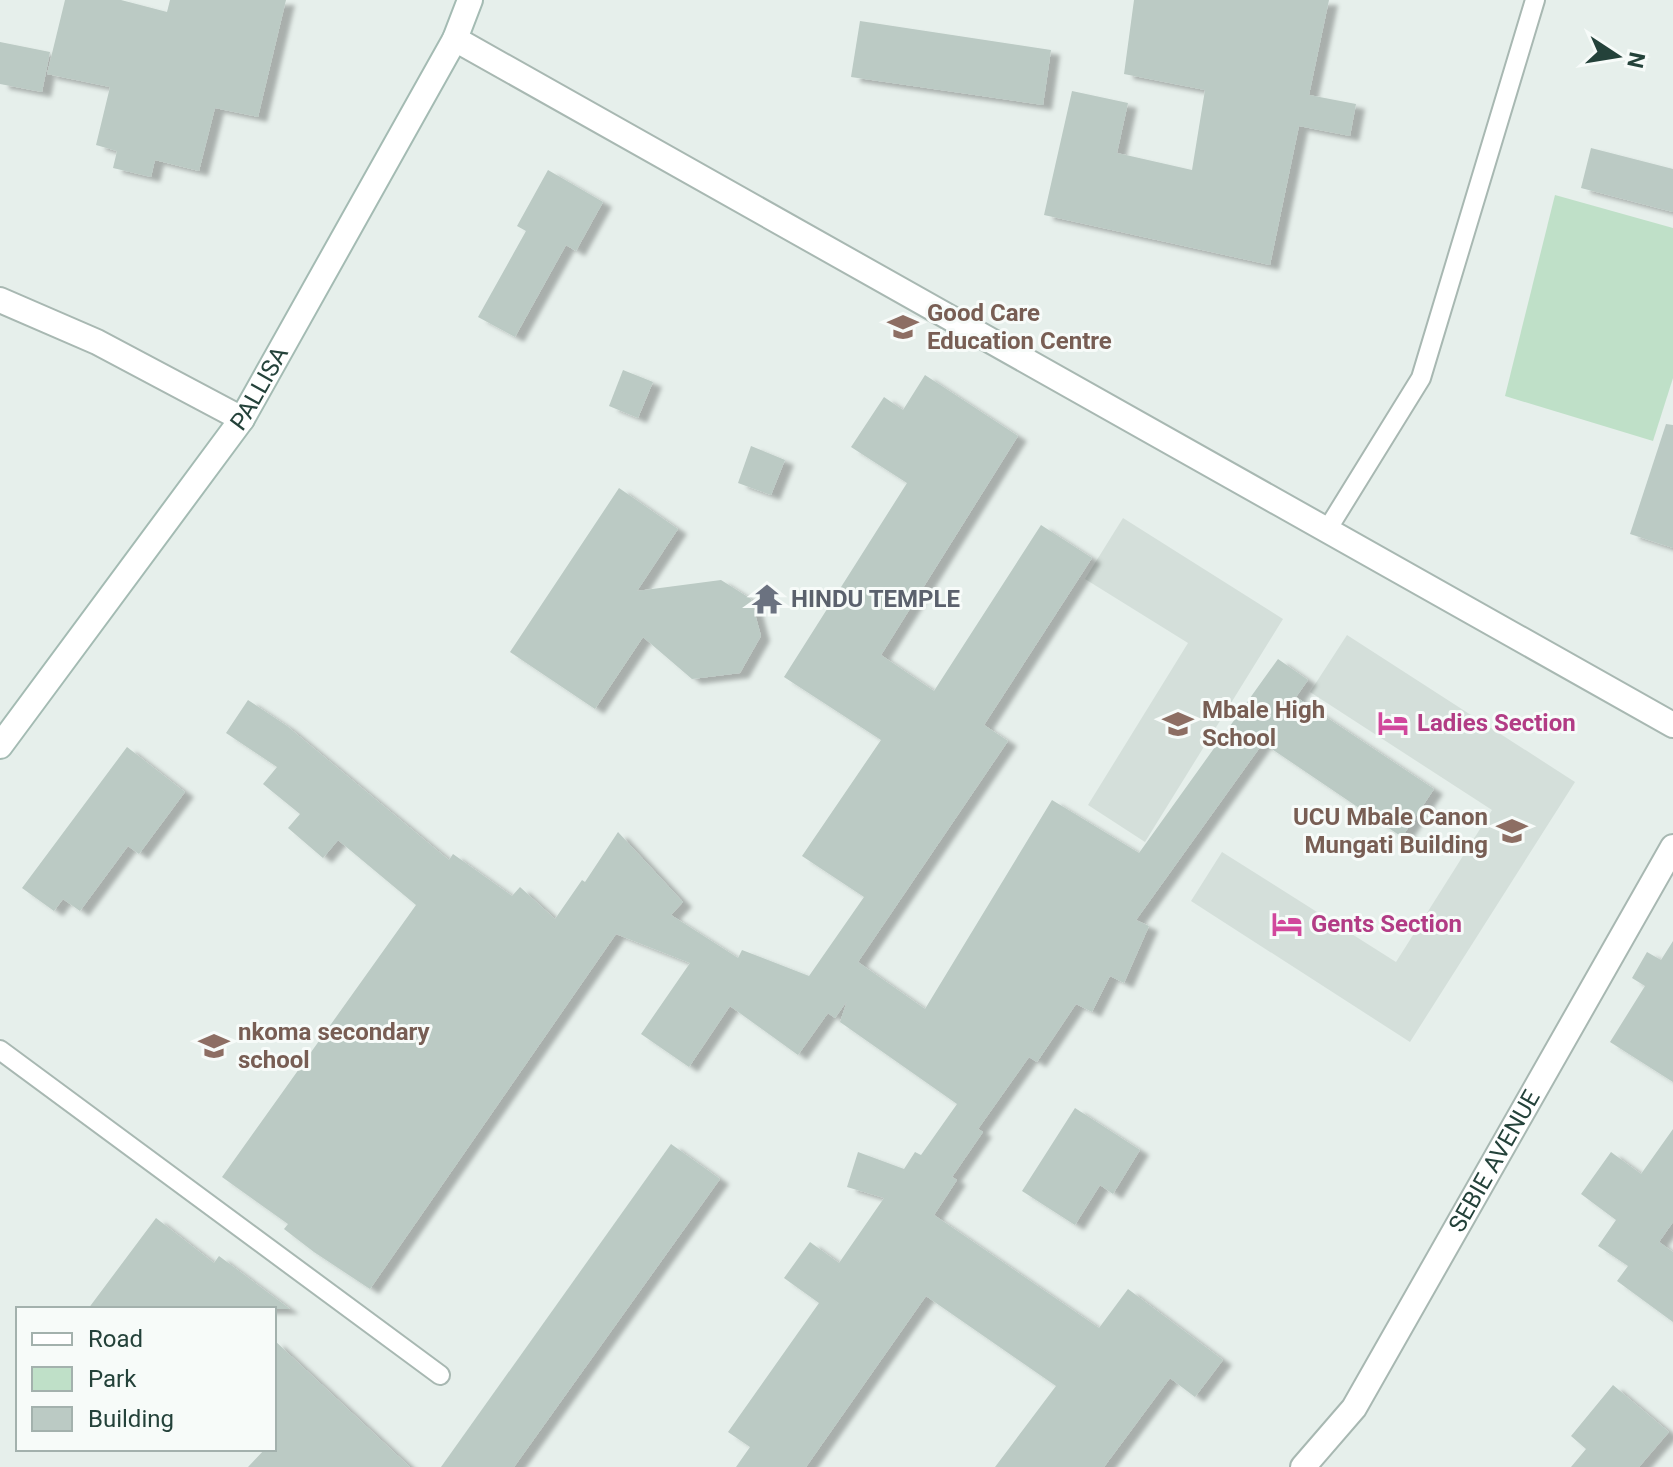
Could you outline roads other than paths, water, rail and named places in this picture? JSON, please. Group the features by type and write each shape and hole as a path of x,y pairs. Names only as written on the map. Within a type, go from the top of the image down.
{"street":[{"name":"PALLISA","path":"0,746 242,419 455,39 470,0"},
{"path":"455,39 1673,725"},
{"path":"0,300 97,342 242,419"},
{"name":"SEBIE AVENUE","path":"1303,1467 1354,1408 1673,847"}],"lane":[{"path":"1327,530 1421,378 1535,0"},
{"path":"0,1050 440,1375"}],"place":[{"name":"Good Care Education Centre","path":"903,327"},
{"name":"HINDU TEMPLE","path":"767,599"},
{"name":"Ladies Section","path":"1393,723"},
{"name":"Mbale High School","path":"1178,724"},
{"name":"UCU Mbale Canon Mungati Building","path":"1512,831"},
{"name":"Gents Section","path":"1287,924"},
{"name":"nkoma secondary school","path":"214,1046"}]}
